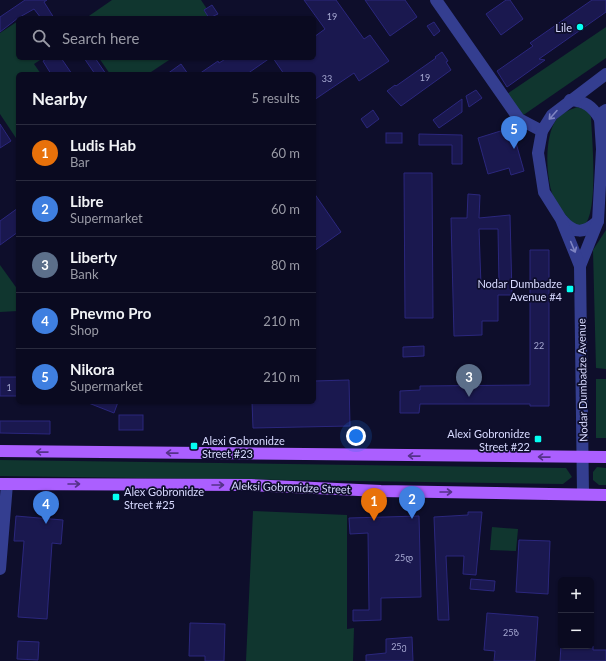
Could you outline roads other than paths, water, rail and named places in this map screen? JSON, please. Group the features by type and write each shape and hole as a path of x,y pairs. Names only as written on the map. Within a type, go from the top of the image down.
{"main road":[{"path":"0,451 583,458 606,457"},
{"name":"Aleksi Gobronidze Street","path":"4,484 251,485 381,491 606,494"}],"street":[{"path":"436,0 519,119 542,131"},
{"name":"Nodar Dumbadze Avenue","path":"583,494 580,266 561,219 544,192 538,153 542,131 552,115 606,74"},
{"path":"570,100 588,104 603,114"},
{"name":"Nodar Dumbadze Avenue","path":"580,266 598,221 603,114"},
{"path":"561,219 568,227 579,231 590,229 598,221"},
{"path":"0,568 4,484"}],"place":[{"name":"Lile","path":"580,27"},
{"name":"Nikora","path":"514,149"},
{"name":"Nodar Dumbadze Avenue #4","path":"570,289"},
{"name":"Liberty","path":"469,397"},
{"name":"Alexi Gobronidze Street #22","path":"538,439"},
{"name":"Alexi Gobronidze Street #23","path":"194,446"},
{"name":"Alex Gobronidze Street #25","path":"116,497"},
{"name":"Libre","path":"412,519"},
{"name":"Ludis Hab","path":"374,521"},
{"name":"Pnevmo Pro","path":"46,524"}]}
